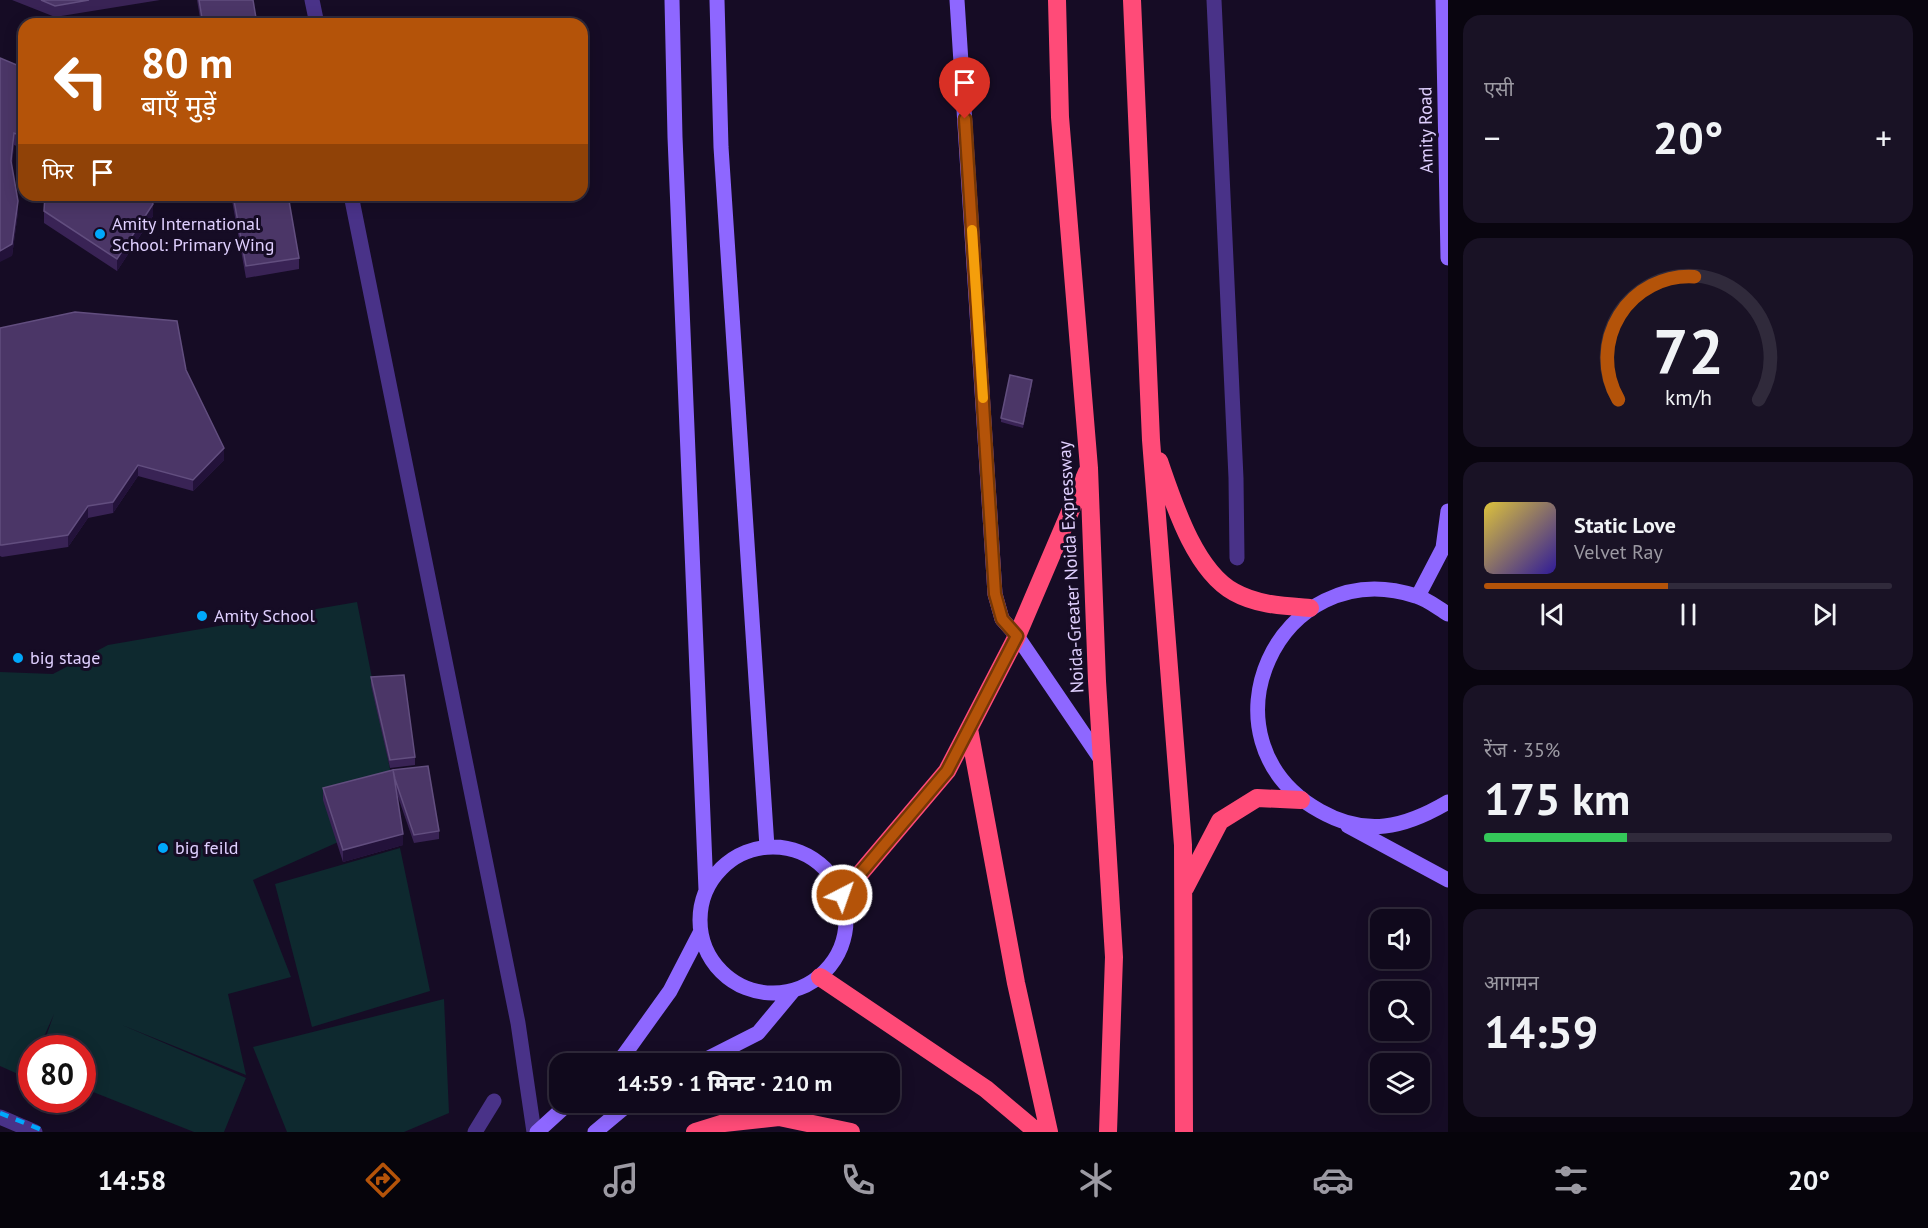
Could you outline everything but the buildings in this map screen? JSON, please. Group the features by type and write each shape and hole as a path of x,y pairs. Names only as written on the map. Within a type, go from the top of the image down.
{"highway":[{"name":"Noida-Greater Noida Expressway","path":"1057,0 1060,117 1089,468 1102,761 1114,957 1108,1132"},
{"path":"1132,0 1151,440 1183,845 1184,1132"},
{"path":"1151,440 1181,522 1209,569 1233,591 1267,604 1310,608"},
{"path":"842,895 947,771 1017,636 1089,468"},
{"path":"969,729 1016,983 1049,1132"},
{"path":"1183,892 1220,821 1257,798 1301,800"},
{"path":"820,977 986,1089 1037,1132"},
{"path":"695,1132 724,1123 779,1117 851,1132"}],"street":[{"path":"312,0 316,18"},
{"path":"672,0 676,161 706,890 700,913 700,933 716,966 731,980 766,993 793,991"},
{"path":"717,0 721,147 767,847"},
{"path":"957,0 995,594 1002,619 1017,636 1102,761"},
{"path":"1214,0 1236,478 1236,558"},
{"name":"Amity Road","path":"1443,0 1448,258"},
{"path":"352,201 518,1023 536,1132"},
{"path":"1418,596 1443,548 1448,511"},
{"path":"1448,614 1418,596 1381,588 1344,592 1310,608 1282,632 1264,665 1256,702 1261,739 1276,773 1301,800 1448,880"},
{"path":"1337,820 1377,827 1418,820 1448,802"},
{"path":"706,890 726,863 744,852 767,847 803,853 830,873 842,895 846,927 839,952 820,977 793,991 758,1033 719,1053"},
{"path":"625,1053 670,991 700,933"},
{"path":"474,1132 494,1101"},
{"path":"536,1132 558,1113"},
{"path":"595,1132 618,1113"},
{"path":"0,1117 35,1132"},
{"path":"724,1123 745,1132"}],"green space":[{"name":"big feild","path":"357,602 399,815 253,880 291,977 228,994 246,1075 122,1025 246,1078 224,1132 194,1132 96,1093 96,1035 47,1035 54,1014 45,1035 18,1035 18,1074 0,1066 0,672 53,674 108,645"},
{"path":"400,848 430,991 312,1027 275,884"},
{"path":"444,999 449,1113 404,1132 287,1132 253,1047"}],"railway":[{"path":"0,1113 47,1132"}],"slow traffic":[{"path":"972,230 983,398"}],"place":[{"name":"Amity International School: Primary Wing","path":"100,234"},
{"name":"Amity School","path":"202,616"},
{"name":"big stage","path":"18,658"},
{"name":"big feild","path":"163,848"}],"route":[{"path":"842,895 947,771 1017,636 1002,619 995,594 965,119"}]}
